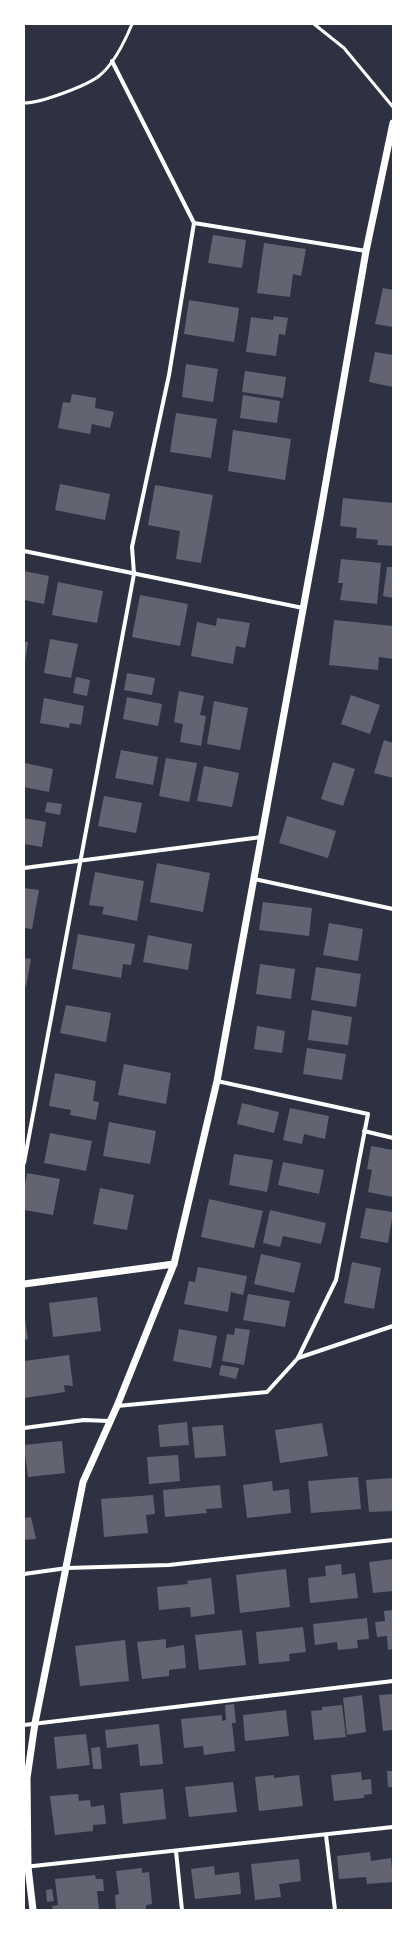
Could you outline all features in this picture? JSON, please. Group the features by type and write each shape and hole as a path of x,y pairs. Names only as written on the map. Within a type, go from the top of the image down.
{"street":[{"path":"24,1163 134,574 132,547 169,375 194,223 112,61"},
{"path":"33,1910 26,1867 27,1778 35,1723 83,1482 117,1406 174,1264 217,1081 366,252 393,123"},
{"path":"194,223 366,252"},
{"path":"24,551 303,608"},
{"path":"24,868 261,837"},
{"path":"254,880 393,908"},
{"path":"117,1406 267,1392 298,1358 336,1280 368,1114 217,1081"},
{"path":"364,1131 393,1138"},
{"path":"24,1284 174,1264"},
{"path":"298,1358 393,1326"},
{"path":"24,1428 84,1420 109,1421"},
{"path":"24,1574 67,1568 169,1565 393,1540"},
{"path":"24,1724 393,1681"},
{"path":"26,1867 393,1828"},
{"path":"326,1835 335,1910"},
{"path":"176,1852 182,1910"}],"lane":[{"path":"24,103 35,103 75,88 99,76 112,61 132,24"},
{"path":"314,24 344,48 393,107"}],"building":[{"path":"213,235 246,240 242,268 208,263"},
{"path":"264,243 306,249 301,276 293,274 290,297 257,293"},
{"path":"383,288 393,290 393,327 375,324"},
{"path":"189,300 239,308 234,342 184,334"},
{"path":"274,316 288,318 285,335 279,334 276,356 246,352 251,317 273,320"},
{"path":"375,352 393,355 393,387 369,382"},
{"path":"186,364 218,369 213,402 182,397"},
{"path":"245,371 286,377 283,398 242,392"},
{"path":"72,394 96,398 95,408 114,412 110,428 92,424 90,434 58,428 63,402 70,403"},
{"path":"243,395 280,401 277,423 240,418"},
{"path":"176,413 217,419 211,458 170,452"},
{"path":"233,430 291,439 285,480 228,471"},
{"path":"60,484 110,494 105,520 55,510"},
{"path":"155,485 213,495 201,563 176,559 180,531 148,525"},
{"path":"343,498 393,503 393,546 377,545 378,540 356,538 357,528 340,526"},
{"path":"341,559 381,563 377,604 340,600 343,583 338,583"},
{"path":"387,567 393,567 393,598 383,596"},
{"path":"24,571 49,576 44,604 24,600"},
{"path":"58,582 103,591 97,623 52,615"},
{"path":"140,595 188,604 180,646 132,637"},
{"path":"217,618 250,623 245,648 236,646 233,664 191,656 197,622 216,626"},
{"path":"334,620 393,626 393,659 379,657 378,670 329,665"},
{"path":"50,639 78,644 71,678 44,673"},
{"path":"24,642 28,642 25,662 24,662"},
{"path":"127,673 155,678 152,695 124,690"},
{"path":"76,677 90,680 87,696 73,693"},
{"path":"179,691 204,696 200,715 206,716 201,746 180,742 183,724 174,722"},
{"path":"351,695 380,705 370,734 341,724"},
{"path":"127,697 162,704 158,726 123,719"},
{"path":"44,698 84,706 81,725 70,723 69,728 40,723"},
{"path":"214,701 248,708 240,750 207,744"},
{"path":"384,740 393,743 393,778 374,773"},
{"path":"121,750 158,757 153,785 115,778"},
{"path":"166,758 197,763 189,802 159,796"},
{"path":"333,762 355,769 343,806 321,799"},
{"path":"25,763 53,769 49,792 24,787"},
{"path":"204,766 239,773 232,807 197,801"},
{"path":"104,796 142,803 136,833 98,826"},
{"path":"47,802 62,804 60,815 45,812"},
{"path":"287,816 336,831 328,858 279,843"},
{"path":"24,818 46,822 42,847 24,844"},
{"path":"157,863 210,873 203,912 150,902"},
{"path":"95,872 144,881 137,921 102,914 104,907 89,905"},
{"path":"24,888 39,890 32,929 24,928"},
{"path":"263,902 312,908 309,936 259,930"},
{"path":"329,923 363,929 358,961 323,955"},
{"path":"78,934 135,944 131,965 123,964 121,978 72,969"},
{"path":"148,935 192,944 188,970 143,962"},
{"path":"24,958 31,959 26,987 24,986"},
{"path":"260,964 295,969 291,999 256,994"},
{"path":"316,967 361,974 356,1007 311,1000"},
{"path":"66,1005 111,1013 106,1042 60,1033"},
{"path":"312,1010 352,1017 348,1045 308,1040"},
{"path":"257,1026 285,1031 282,1053 254,1049"},
{"path":"307,1048 346,1054 342,1080 303,1074"},
{"path":"124,1064 171,1073 166,1104 118,1095"},
{"path":"55,1073 96,1081 93,1101 99,1102 96,1120 70,1115 71,1110 49,1106"},
{"path":"242,1103 279,1112 274,1133 237,1124"},
{"path":"290,1108 329,1116 325,1139 304,1134 302,1144 283,1140"},
{"path":"109,1122 156,1131 150,1164 103,1156"},
{"path":"50,1133 92,1141 86,1171 44,1163"},
{"path":"371,1146 393,1150 393,1197 368,1192 372,1170 367,1169"},
{"path":"234,1154 273,1160 267,1192 229,1185"},
{"path":"283,1162 324,1170 319,1194 278,1185"},
{"path":"27,1173 60,1179 53,1215 24,1210 24,1191"},
{"path":"100,1188 134,1195 127,1230 93,1224"},
{"path":"209,1199 263,1211 254,1248 201,1237"},
{"path":"366,1208 393,1212 388,1243 360,1238"},
{"path":"270,1210 326,1223 321,1244 283,1236 280,1247 263,1243"},
{"path":"261,1254 301,1263 294,1293 254,1284"},
{"path":"352,1262 381,1268 374,1309 344,1303"},
{"path":"198,1267 247,1276 243,1295 231,1292 228,1312 184,1304 189,1281 195,1282"},
{"path":"248,1294 290,1301 285,1327 243,1320"},
{"path":"97,1297 101,1331 53,1337 49,1303"},
{"path":"24,1313 28,1339 24,1340"},
{"path":"235,1328 250,1330 244,1365 222,1361 227,1334 234,1335"},
{"path":"179,1329 217,1336 211,1368 173,1361"},
{"path":"69,1355 73,1386 64,1385 65,1392 24,1398 24,1361"},
{"path":"221,1365 239,1368 236,1379 219,1375"},
{"path":"187,1422 189,1445 160,1447 158,1425"},
{"path":"322,1423 328,1456 280,1463 275,1430"},
{"path":"223,1425 226,1456 195,1458 192,1427"},
{"path":"62,1441 65,1473 28,1477 24,1445"},
{"path":"178,1455 180,1481 149,1484 147,1457"},
{"path":"358,1477 361,1509 311,1513 308,1481"},
{"path":"393,1478 393,1511 369,1512 366,1480"},
{"path":"272,1481 273,1491 289,1489 291,1513 247,1518 243,1485"},
{"path":"220,1485 222,1508 206,1509 207,1513 165,1517 163,1490"},
{"path":"153,1495 155,1514 146,1515 148,1533 104,1537 101,1499"},
{"path":"31,1517 36,1539 24,1540 24,1518"},
{"path":"393,1559 393,1591 373,1593 369,1562"},
{"path":"341,1564 342,1575 355,1573 358,1598 310,1603 308,1578 326,1576 325,1566"},
{"path":"286,1569 290,1607 240,1613 236,1575"},
{"path":"211,1578 215,1614 191,1617 190,1607 159,1610 157,1587 188,1584 187,1581"},
{"path":"393,1610 393,1649 388,1650 387,1636 377,1637 375,1622 385,1621 384,1611"},
{"path":"367,1618 369,1639 357,1640 358,1648 338,1650 337,1642 315,1645 313,1624"},
{"path":"303,1627 306,1652 289,1654 290,1661 259,1664 256,1632"},
{"path":"242,1630 246,1665 199,1670 195,1635"},
{"path":"166,1639 166,1648 184,1645 186,1668 169,1670 169,1676 142,1679 137,1642"},
{"path":"125,1640 129,1681 80,1686 75,1646"},
{"path":"393,1694 393,1730 383,1731 379,1695"},
{"path":"362,1695 366,1732 347,1735 343,1698"},
{"path":"234,1704 236,1723 232,1723 235,1751 204,1755 203,1746 184,1748 181,1719 222,1715 222,1721 226,1720 225,1705"},
{"path":"342,1705 346,1737 314,1740 311,1711 322,1710 322,1707"},
{"path":"286,1710 289,1736 245,1741 243,1715"},
{"path":"159,1724 163,1764 140,1766 138,1744 107,1748 105,1730"},
{"path":"86,1734 90,1765 57,1769 54,1737"},
{"path":"100,1747 102,1769 93,1769 91,1748"},
{"path":"387,1771 393,1771 393,1787 388,1787"},
{"path":"361,1772 362,1780 371,1779 372,1794 364,1795 364,1798 334,1801 331,1775"},
{"path":"274,1775 274,1778 299,1775 303,1806 259,1811 255,1777"},
{"path":"233,1782 237,1812 189,1817 185,1787"},
{"path":"163,1789 166,1819 123,1824 120,1793"},
{"path":"78,1794 79,1801 90,1800 91,1807 104,1805 106,1824 93,1825 93,1831 55,1835 50,1796"},
{"path":"370,1852 371,1861 391,1858 393,1882 367,1884 366,1877 339,1879 337,1856"},
{"path":"299,1859 301,1881 279,1884 281,1897 255,1900 251,1864"},
{"path":"214,1866 215,1875 239,1872 241,1894 195,1899 191,1869"},
{"path":"142,1868 142,1873 149,1872 152,1904 146,1905 146,1909 116,1909 115,1895 119,1894 116,1871"},
{"path":"95,1875 96,1879 103,1879 104,1891 97,1891 99,1910 53,1910 52,1906 58,1905 55,1879"},
{"path":"52,1889 54,1901 47,1902 46,1890"}]}
